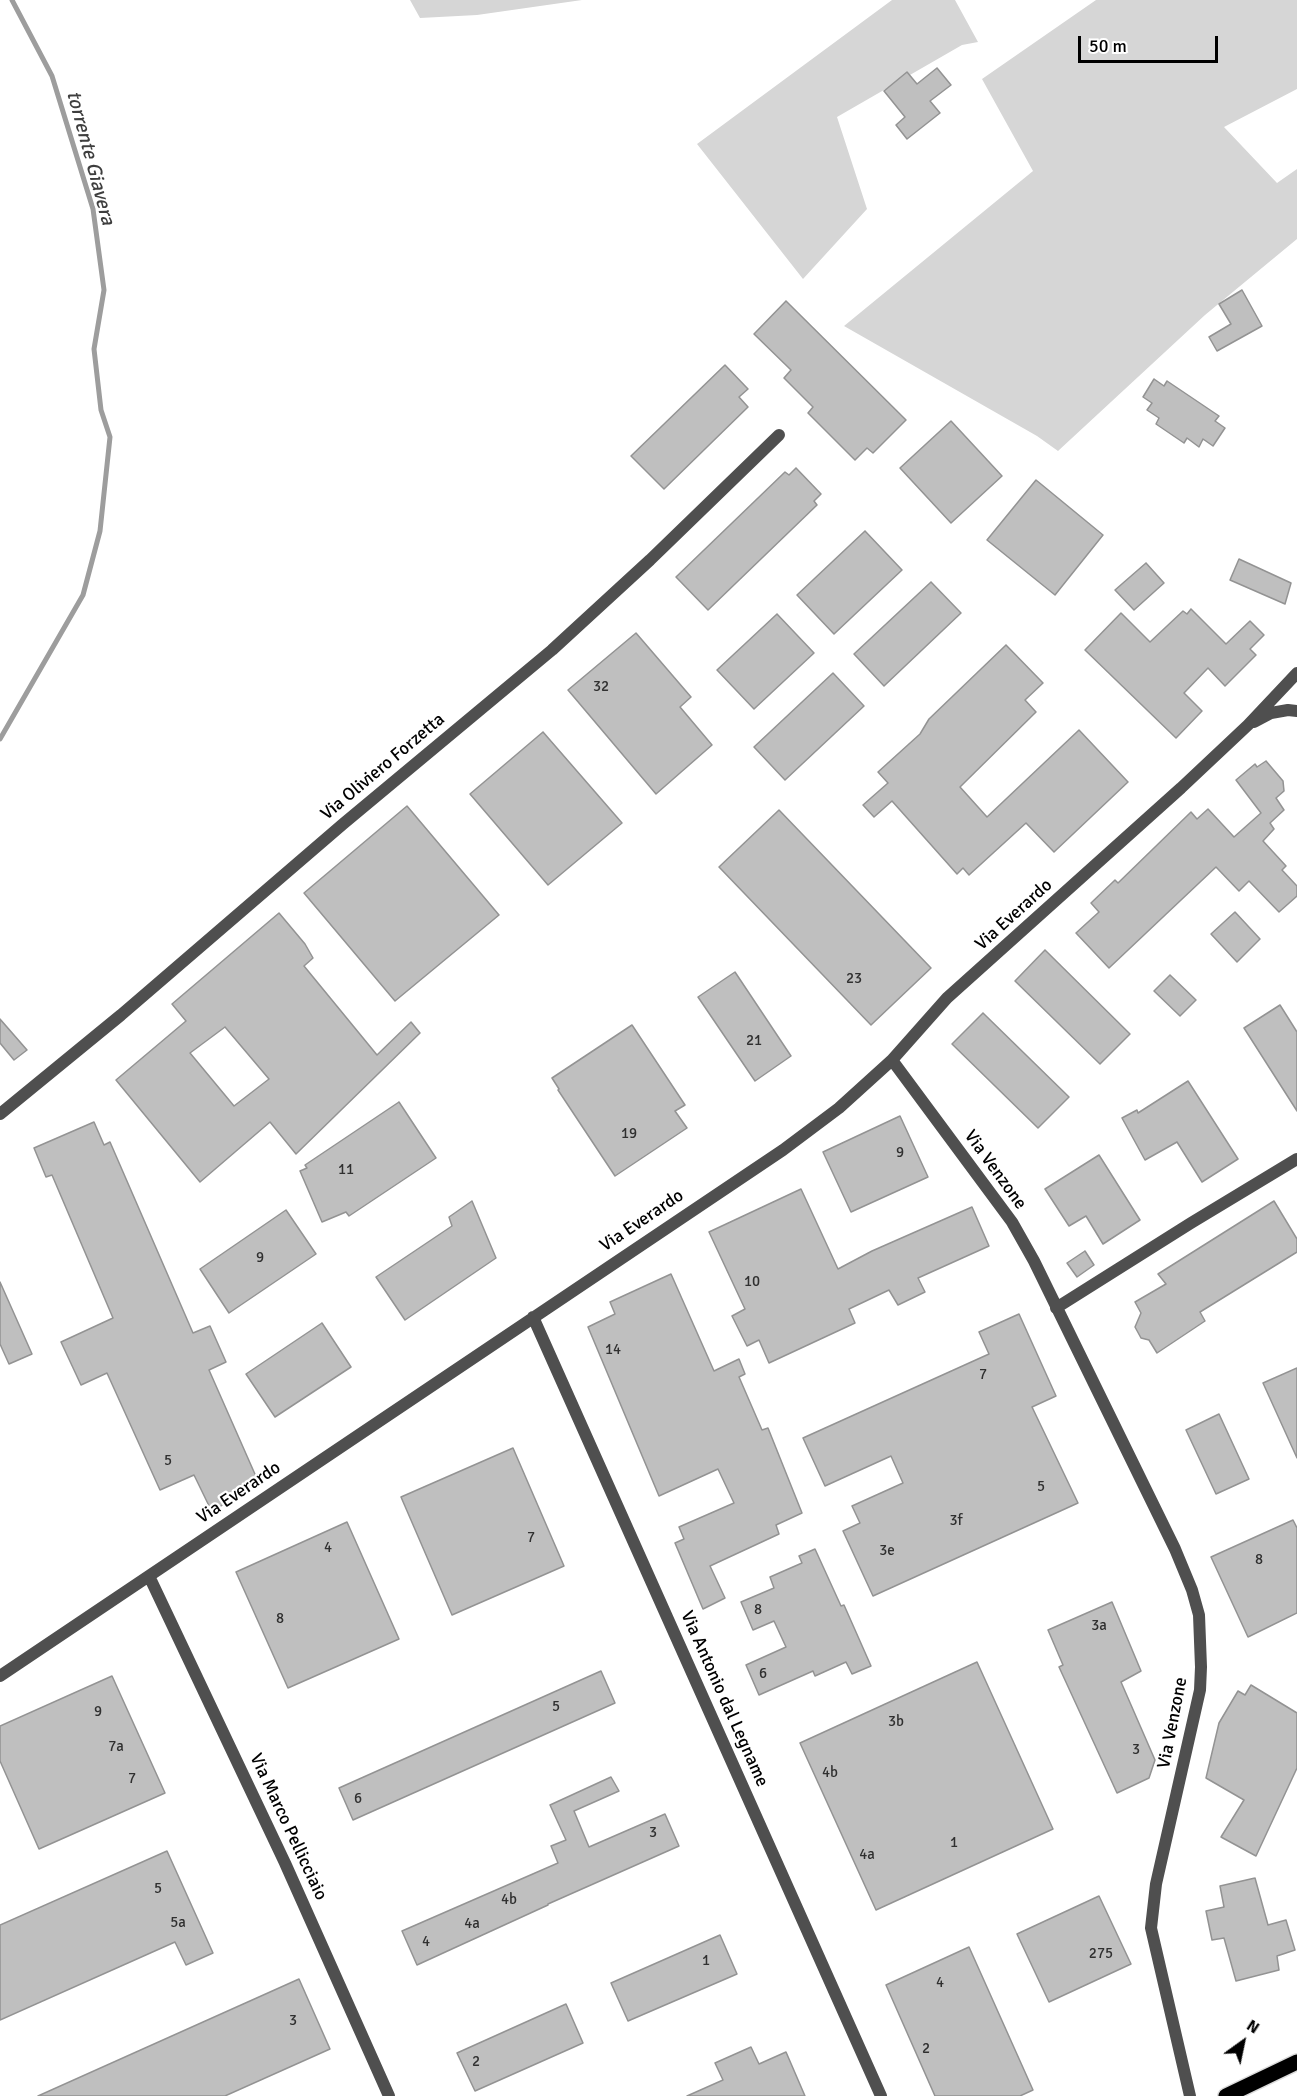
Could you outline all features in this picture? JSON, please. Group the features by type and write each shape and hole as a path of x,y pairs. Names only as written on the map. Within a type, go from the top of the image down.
{"main road":[{"path":"1226,2096 1297,2062"}],"street":[{"name":"Via Oliviero Forzetta","path":"0,1114 121,1015 343,824 552,650 650,560 778,435"},
{"name":"Via Everardo","path":"0,1676 783,1149 839,1108 891,1060 948,998 1248,725 1297,673"},
{"name":"Via Everardo","path":"1248,725 1271,713 1297,711"},
{"name":"Via Venzone","path":"891,1060 1012,1222 1034,1261 1175,1549 1192,1590 1199,1615 1200,1690 1156,1884 1151,1928 1190,2096"},
{"path":"1056,1308 1191,1222 1297,1159"},
{"name":"Via Antonio dal Legname","path":"533,1317 881,2096"},
{"name":"Via Marco Pellicciaio","path":"149,1575 280,1852 389,2096"}],"shaded area":[{"path":"410,0 582,0 477,15 420,18"},
{"path":"892,0 955,0 978,42 962,45 837,117 867,209 803,279 697,144"},
{"path":"1096,0 1297,0 1297,89 1224,127 1277,183 1297,169 1297,239 1205,315 1058,451 1037,436 844,326 1033,171 982,79"}],"building":[{"path":"937,68 951,85 930,101 940,113 907,139 896,125 905,117 884,91 907,72 917,84"},
{"path":"1242,290 1262,326 1217,351 1209,337 1231,324 1219,304"},
{"path":"786,301 906,420 873,453 867,448 855,460 808,413 813,407 784,378 791,370 754,334"},
{"path":"725,365 748,389 739,397 748,407 664,489 631,456"},
{"path":"1154,379 1164,386 1167,381 1219,416 1215,421 1225,428 1213,446 1203,439 1199,447 1187,438 1184,443 1156,424 1159,418 1147,410 1152,403 1143,397"},
{"path":"951,421 1002,476 951,523 900,468"},
{"path":"796,468 821,494 814,501 817,505 708,610 676,577 785,472 789,475"},
{"path":"1036,480 1103,535 1055,595 987,540"},
{"path":"865,531 902,570 834,634 797,595"},
{"path":"1239,559 1291,583 1285,604 1230,580"},
{"path":"1146,563 1164,583 1134,610 1115,590"},
{"path":"931,582 961,613 884,686 854,654"},
{"path":"1191,609 1226,644 1250,621 1264,635 1250,649 1256,655 1225,686 1208,668 1184,693 1202,711 1176,738 1085,650 1121,613 1150,642 1183,611 1187,614"},
{"path":"777,614 814,653 754,709 717,670"},
{"path":"636,633 691,697 680,707 712,745 656,794 568,690"},
{"path":"1006,645 1043,683 1025,700 1036,712 960,787 987,817 1079,730 1128,782 1054,852 1026,823 969,875 963,868 957,874 892,801 874,817 863,805 888,783 878,772 920,734 929,719"},
{"path":"833,673 864,706 785,780 754,747"},
{"path":"543,732 622,823 548,885 470,794"},
{"path":"1266,761 1283,781 1284,791 1276,798 1284,810 1270,823 1274,829 1263,841 1286,866 1282,870 1297,886 1297,896 1279,912 1249,881 1239,891 1216,867 1109,968 1076,933 1099,912 1091,903 1115,880 1118,883 1191,812 1197,819 1208,809 1234,837 1261,813 1236,780 1255,764 1257,767"},
{"path":"407,806 499,915 395,1001 304,893"},
{"path":"779,810 931,968 871,1025 719,867"},
{"path":"1235,912 1260,939 1237,962 1211,934"},
{"path":"279,913 305,944 313,958 304,966 377,1055 411,1022 420,1033 296,1154 270,1122 200,1182 116,1080 186,1021 172,1004","holes":["225,1027 269,1079 234,1106 190,1053"]},
{"path":"1045,950 1130,1034 1100,1064 1015,981"},
{"path":"735,972 791,1056 755,1081 698,997"},
{"path":"1170,975 1196,1000 1180,1016 1154,991"},
{"path":"1280,1005 1297,1032 1297,1111 1244,1028"},
{"path":"983,1013 1069,1097 1038,1128 952,1044"},
{"path":"0,1019 27,1050 14,1060 0,1043"},
{"path":"632,1025 685,1105 675,1111 687,1128 615,1176 552,1078"},
{"path":"1188,1081 1238,1159 1202,1182 1177,1142 1145,1160 1122,1118 1137,1110 1138,1113"},
{"path":"399,1102 436,1158 349,1216 346,1212 322,1222 300,1171 307,1168 305,1165"},
{"path":"900,1116 928,1177 851,1212 823,1152"},
{"path":"94,1122 104,1145 110,1142 193,1333 210,1326 226,1362 209,1370 258,1481 212,1512 194,1475 160,1490 107,1373 81,1385 61,1342 113,1318 52,1175 46,1177 34,1148"},
{"path":"1099,1155 1140,1220 1103,1244 1086,1216 1069,1226 1045,1189"},
{"path":"801,1189 838,1269 872,1251 972,1207 989,1246 918,1278 925,1292 898,1305 889,1290 849,1309 855,1323 769,1363 759,1340 747,1346 732,1316 745,1309 709,1232"},
{"path":"472,1201 496,1258 405,1320 376,1277 452,1226 449,1217"},
{"path":"1274,1201 1297,1239 1297,1252 1200,1312 1205,1321 1157,1353 1149,1340 1141,1338 1135,1327 1141,1313 1135,1302 1166,1284 1158,1274"},
{"path":"286,1210 316,1254 229,1313 200,1269"},
{"path":"1085,1251 1094,1265 1077,1277 1067,1263"},
{"path":"671,1274 714,1371 739,1359 745,1374 739,1377 762,1430 768,1428 802,1513 776,1525 779,1534 710,1566 725,1598 703,1609 675,1543 684,1539 679,1527 734,1503 718,1469 659,1496 588,1327 615,1314 610,1302"},
{"path":"0,1282 32,1354 9,1364 0,1344"},
{"path":"1019,1314 1056,1396 1032,1407 1078,1503 873,1596 843,1531 860,1523 852,1506 903,1483 891,1456 825,1486 803,1438 989,1354 979,1332"},
{"path":"322,1323 351,1367 275,1417 246,1374"},
{"path":"1297,1368 1297,1458 1263,1383"},
{"path":"1219,1414 1249,1479 1216,1494 1186,1430"},
{"path":"513,1448 564,1566 452,1615 401,1497"},
{"path":"1293,1520 1297,1528 1297,1613 1248,1637 1211,1557"},
{"path":"347,1522 399,1639 288,1688 236,1572"},
{"path":"815,1549 841,1606 844,1605 871,1666 852,1674 846,1662 815,1676 813,1671 759,1695 746,1665 786,1647 774,1621 753,1630 741,1602 774,1588 770,1577 802,1563 799,1556"},
{"path":"1112,1602 1141,1671 1121,1682 1155,1760 1149,1778 1117,1793 1059,1667 1063,1665 1048,1630"},
{"path":"977,1662 1053,1829 876,1910 800,1743"},
{"path":"601,1671 615,1703 353,1820 339,1788"},
{"path":"112,1676 165,1793 39,1849 0,1761 0,1726"},
{"path":"1251,1685 1297,1713 1297,1768 1256,1856 1221,1837 1244,1800 1206,1778 1219,1723 1238,1691 1245,1695"},
{"path":"611,1777 619,1791 574,1811 589,1847 665,1814 679,1846 417,1965 402,1931 558,1863 551,1846 566,1840 550,1805"},
{"path":"167,1851 213,1953 186,1965 175,1942 0,2020 0,1925"},
{"path":"1255,1878 1268,1925 1286,1920 1295,1950 1277,1956 1279,1970 1236,1981 1224,1938 1212,1940 1206,1911 1224,1907 1220,1886"},
{"path":"1099,1896 1131,1964 1049,2002 1017,1934"},
{"path":"720,1935 737,1974 628,2021 611,1983"},
{"path":"969,1947 1033,2090 1020,2096 935,2096 886,1985"},
{"path":"299,1979 330,2049 225,2096 38,2096"},
{"path":"566,2004 583,2043 475,2091 457,2053"},
{"path":"751,2047 759,2064 786,2052 805,2096 687,2096 723,2080 715,2063"}],"waterway":[{"name":"torrente Giavera","path":"0,739 83,595 100,531 110,437 101,410 94,349 104,290 93,209 52,76 12,0"}]}
